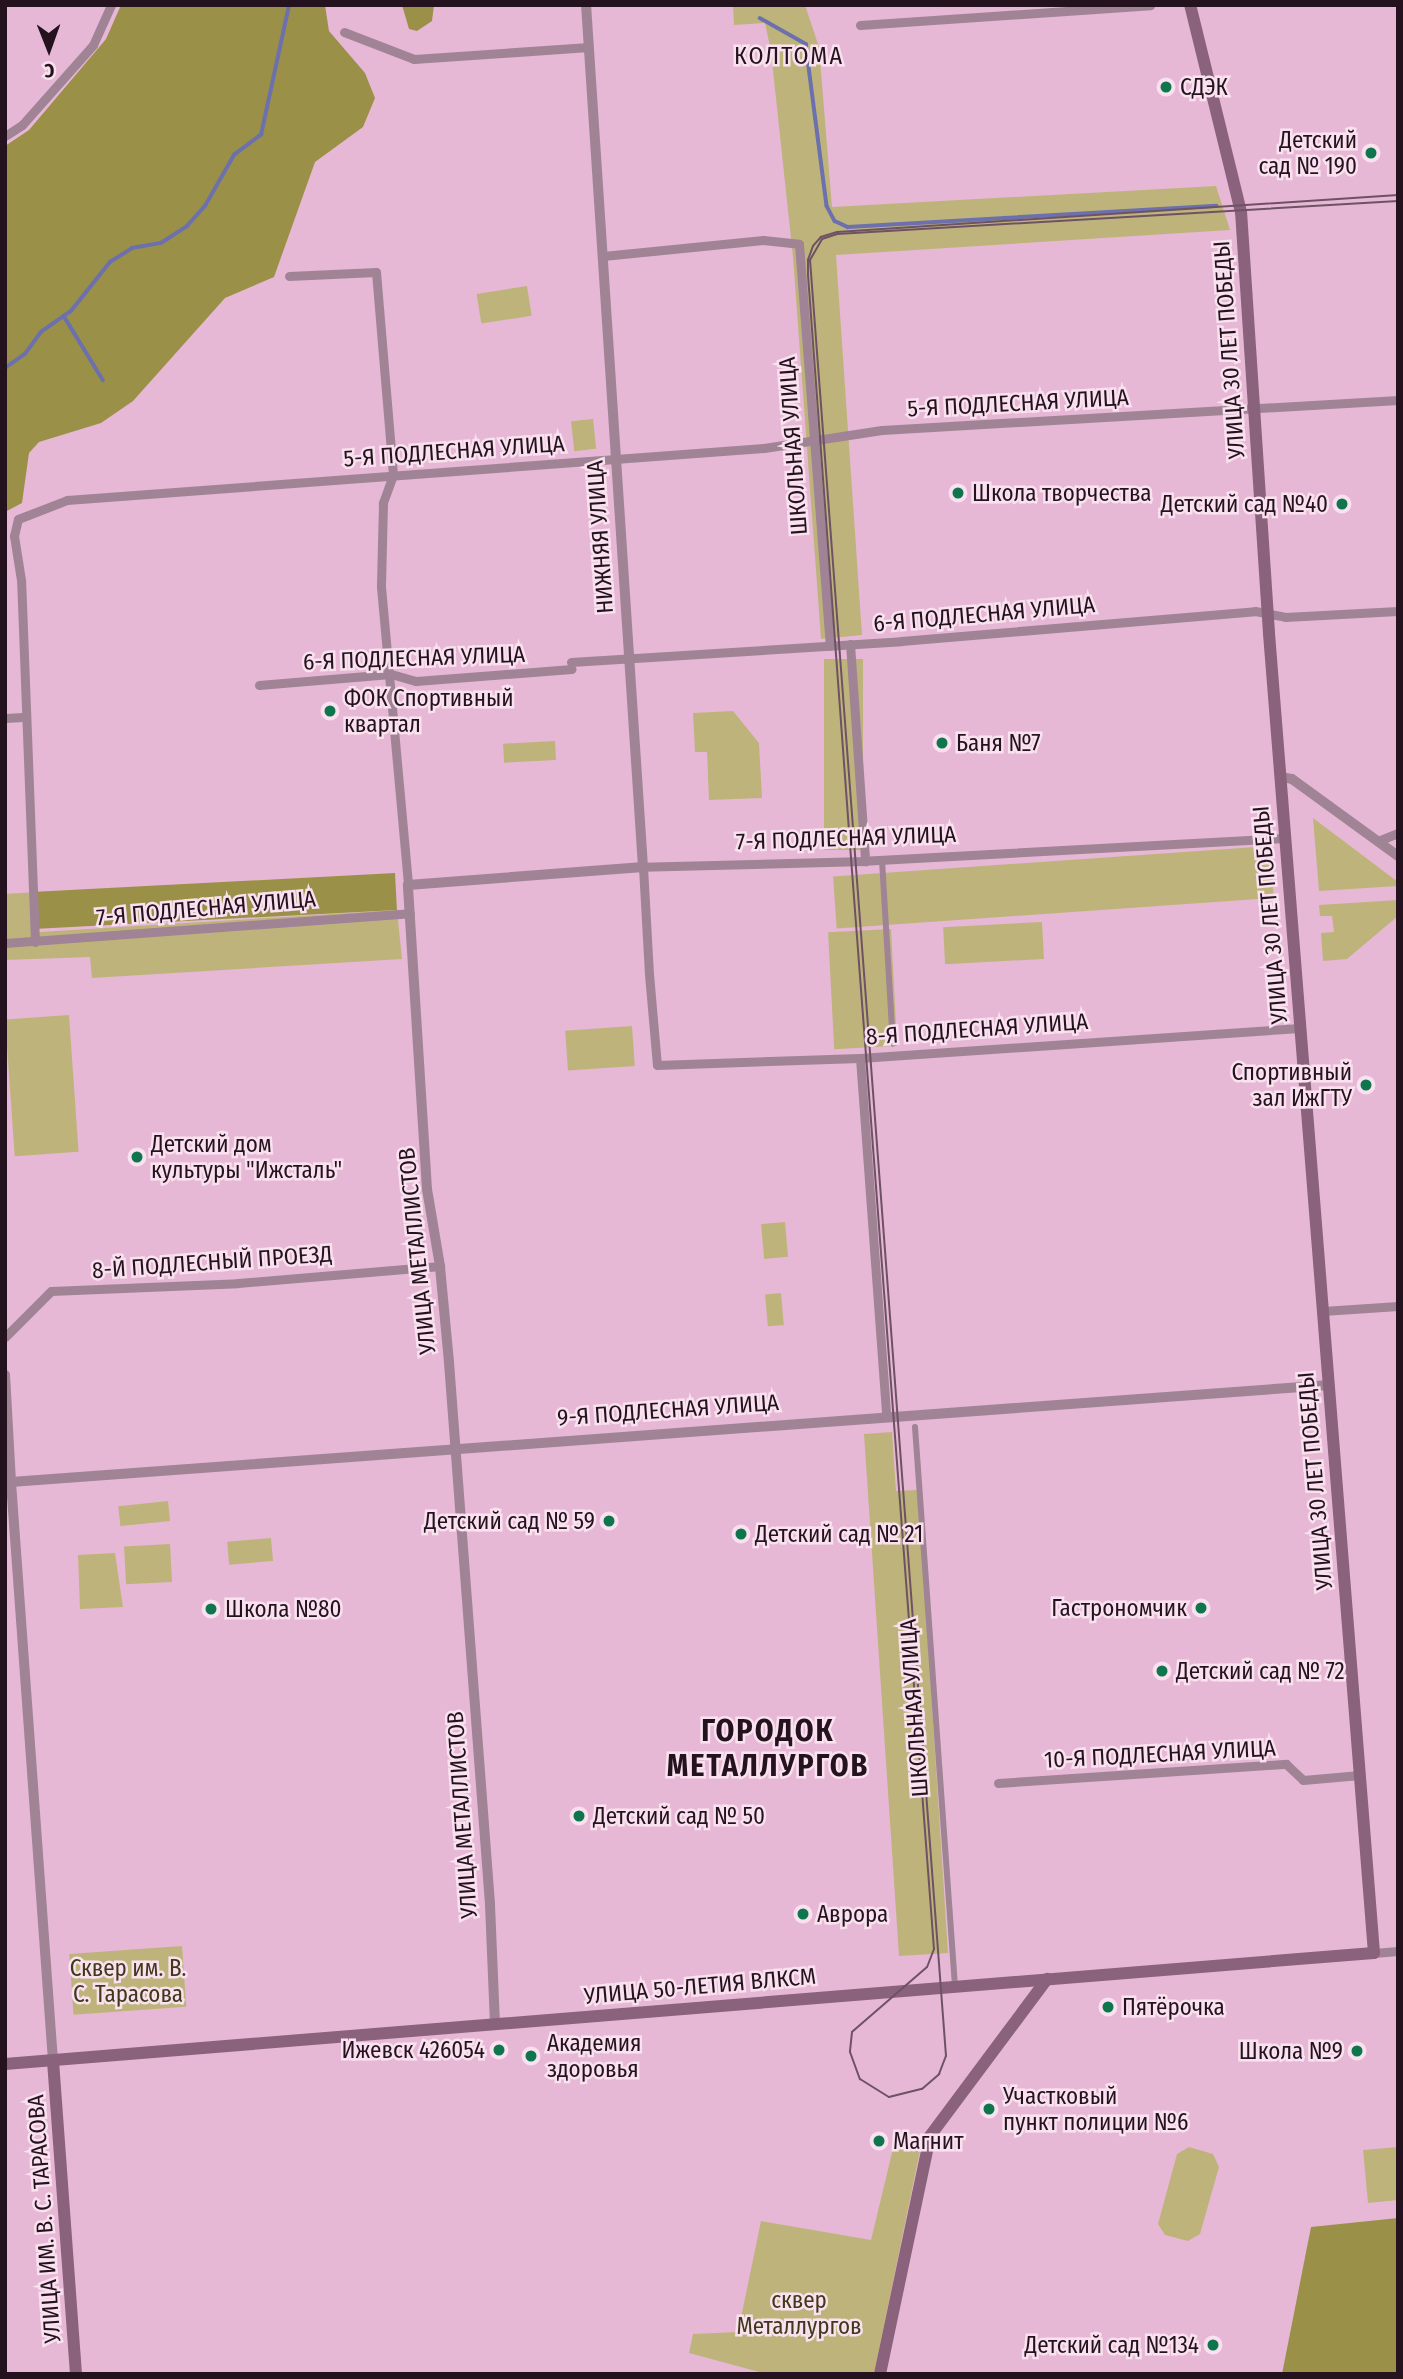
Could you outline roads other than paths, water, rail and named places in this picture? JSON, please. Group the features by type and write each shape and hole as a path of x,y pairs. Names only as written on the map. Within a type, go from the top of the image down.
{"main road":[{"name":"УЛИЦА 30 ЛЕТ ПОБЕДЫ","path":"1189,5 1240,207 1280,777 1374,1953"},
{"name":"УЛИЦА 50-ЛЕТИЯ ВЛКСМ","path":"5,2064 1374,1953"},
{"path":"880,2374 930,2136 1047,1979"},
{"name":"УЛИЦА ИМ. В. С. ТАРАСОВА","path":"53,2061 76,2374"}],"street":[{"path":"5,136 22,125 93,45 111,5"},
{"name":"НИЖНЯЯ УЛИЦА","path":"586,5 657,1065"},
{"path":"860,25 1150,5"},
{"path":"344,32 414,59 589,47"},
{"name":"ШКОЛЬНАЯ УЛИЦА","path":"603,256 763,240 799,244 830,646"},
{"path":"289,276 376,272 393,475"},
{"name":"5-Я ПОДЛЕСНАЯ УЛИЦА","path":"23,717 21,580 14,536 18,519 67,500 814,443 883,430 1398,400"},
{"name":"УЛИЦА МЕТАЛЛИСТОВ","path":"393,475 383,503 381,587 391,674 408,885 427,1189 440,1266 490,1904 495,2024"},
{"name":"6-Я ПОДЛЕСНАЯ УЛИЦА","path":"259,685 391,674 416,681 629,659 850,645 1268,610 1285,617 1398,611"},
{"path":"850,645 865,861"},
{"path":"5,718 23,717 35,942"},
{"path":"1280,777 1292,779 1398,856"},
{"path":"1378,841 1398,832"},
{"name":"7-Я ПОДЛЕСНАЯ УЛИЦА","path":"408,885 643,867 865,861 1285,838"},
{"path":"882,860 893,1044"},
{"name":"7-Я ПОДЛЕСНАЯ УЛИЦА","path":"5,943 410,914"},
{"name":"8-Я ПОДЛЕСНАЯ УЛИЦА","path":"657,1065 860,1058 1300,1028"},
{"path":"860,1058 886,1416"},
{"name":"8-Й ПОДЛЕСНЫЙ ПРОЕЗД","path":"5,1337 51,1291 238,1283 440,1266"},
{"path":"1323,1311 1398,1306"},
{"path":"5,1374 53,2061"},
{"name":"9-Я ПОДЛЕСНАЯ УЛИЦА","path":"11,1482 454,1446 1329,1385"},
{"name":"ШКОЛЬНАЯ УЛИЦА","path":"915,1427 955,1987"},
{"name":"10-Я ПОДЛЕСНАЯ УЛИЦА","path":"998,1783 1286,1763 1303,1780 1360,1775"},
{"name":"УЛИЦА 50-ЛЕТИЯ ВЛКСМ","path":"1374,1953 1398,1951"}],"waterway":[{"path":"5,368 25,354 41,332 71,311 110,262 132,248 161,243 187,226 205,206 234,155 261,135 289,5"},
{"path":"760,18 806,44 827,206 835,221 848,227 1216,206"},
{"path":"64,316 103,380"}],"tram line":[{"path":"1398,195 837,232 821,237 813,246 808,260 934,1949 927,1967 852,2032 850,2052 860,2079 889,2097 922,2089 939,2074 946,2056 810,260 822,239 837,234 1398,201"}],"place":[{"name":"СДЭК","path":"1166,87"},
{"name":"Детский сад № 190","path":"1371,153"},
{"name":"Школа творчества","path":"958,493"},
{"name":"Детский сад №40","path":"1342,504"},
{"name":"ФОК Спортивный квартал","path":"330,711"},
{"name":"Баня №7","path":"942,743"},
{"name":"Спортивный зал ИжГТУ","path":"1366,1085"},
{"name":"Детский дом культуры \"Ижсталь\"","path":"137,1157"},
{"name":"Детский сад № 59","path":"609,1521"},
{"name":"Детский сад № 21","path":"741,1534"},
{"name":"Гастрономчик","path":"1201,1608"},
{"name":"Школа №80","path":"211,1609"},
{"name":"Детский сад № 72","path":"1162,1671"},
{"name":"Детский сад № 50","path":"579,1816"},
{"name":"Аврора","path":"803,1914"},
{"name":"Пятёрочка","path":"1108,2007"},
{"name":"Ижевск 426054","path":"499,2050"},
{"name":"Школа №9","path":"1357,2051"},
{"name":"Академия здоровья","path":"531,2056"},
{"name":"Участковый пункт полиции №6","path":"989,2109"},
{"name":"Магнит","path":"879,2141"},
{"name":"Детский сад №134","path":"1213,2345"}],"district":[{"name":"КОЛТОМА","path":"789,57"},
{"name":"ГОРОДОК МЕТАЛЛУРГОВ","path":"768,1748"}],"park label":[{"name":"Сквер им. В. С. Тарасова","path":"128,1981"},
{"name":"сквер Металлургов","path":"799,2313"}]}
